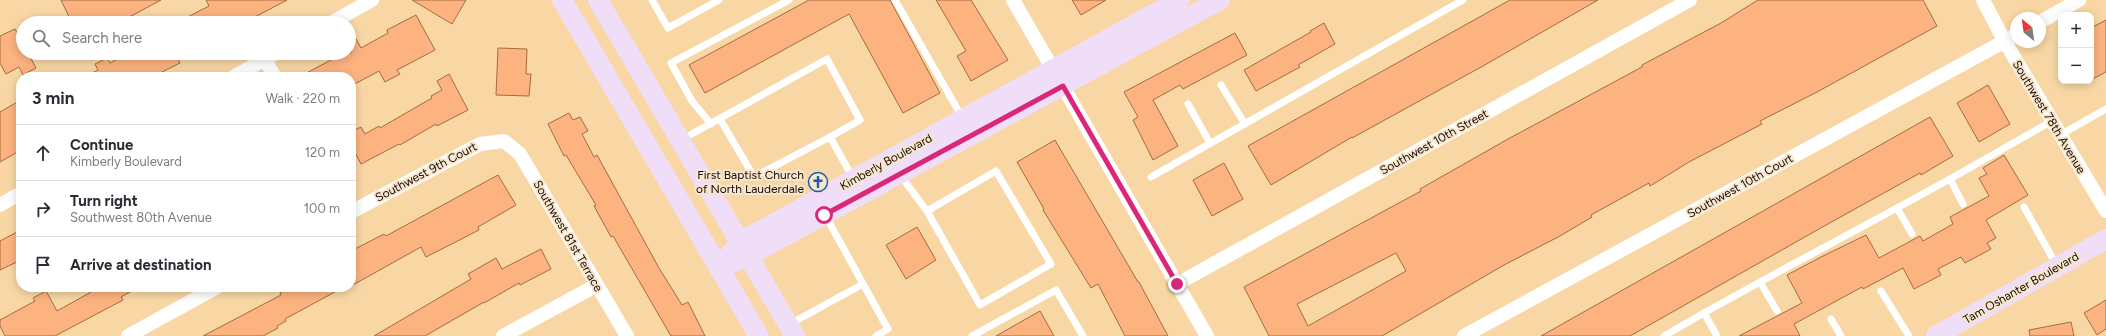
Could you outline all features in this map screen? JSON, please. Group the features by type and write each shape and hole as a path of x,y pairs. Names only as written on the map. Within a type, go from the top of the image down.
{"street":[{"path":"343,16 372,0"},
{"path":"562,0 759,336"},
{"path":"598,0 792,331"},
{"path":"1013,0 1207,336"},
{"name":"Kimberly Boulevard","path":"894,167 963,119 1179,0"},
{"name":"Kimberly Boulevard","path":"719,268 744,249 894,167 1063,86 1220,0"},
{"name":"Southwest 10th Street","path":"1177,284 1690,0"},
{"name":"Southwest 78th Avenue","path":"1983,0 2010,39"},
{"path":"2046,19 2079,0"},
{"name":"Southwest 10th Court","path":"1464,336 2010,39"},
{"name":"Southwest 78th Avenue","path":"2015,48 2052,122 2106,211"},
{"path":"242,72 263,60"},
{"path":"271,60 274,72"},
{"name":"Southwest 9th Court","path":"356,208 480,144 504,141"},
{"name":"Southwest 81st Terrace","path":"504,141 520,154 627,336"},
{"path":"0,205 16,196"},
{"name":"Tam Oshanter Boulevard","path":"1936,336 2106,239"},
{"path":"503,336 597,285"},
{"path":"128,336 207,292"}],"lane":[{"path":"652,0 668,28 719,0"},
{"path":"711,124 692,101 671,63 789,0"},
{"path":"895,0 963,119"},
{"path":"1151,177 1463,0"},
{"path":"680,141 827,59 860,120 754,177 720,119"},
{"path":"1222,85 1244,124"},
{"path":"1188,104 1210,143"},
{"path":"2060,135 2106,110"},
{"path":"1664,336 2052,122"},
{"path":"830,137 858,187"},
{"path":"894,167 927,211 980,305 1051,264 996,171 927,211"},
{"path":"1950,179 1963,204"},
{"path":"2024,206 2058,267"},
{"path":"820,207 888,329 876,336"},
{"path":"1897,208 1912,234"},
{"path":"1760,282 1777,311"},
{"path":"792,331 863,284"},
{"path":"972,336 1056,290 1083,336"},
{"path":"1881,291 1909,336"},
{"path":"1704,313 1717,336"},
{"path":"1831,319 1841,336"}],"building":[{"path":"61,0 161,0 131,16 69,16"},
{"path":"206,0 287,0 257,16 190,16 209,6"},
{"path":"412,0 466,0 452,24"},
{"path":"809,0 890,0 940,93 903,113 849,14 705,93 689,65"},
{"path":"936,0 971,0 1008,60 971,81 957,56 966,51"},
{"path":"1072,0 1106,0 1081,15"},
{"path":"1510,0 1598,0 1483,66 1352,137 1271,185 1248,146"},
{"path":"1758,0 1923,0 1937,26 1817,92 1760,121 1762,124 1689,162 1650,186 1649,183 1591,215 1592,217 1560,236 1504,265 1382,336 1269,336 1244,287 1421,191 1420,189 1508,139 1721,23","holes":["1396,253 1406,271 1308,326 1297,304"]},
{"path":"416,15 435,50 397,70 400,74 385,82 379,71 356,83 356,72 308,72 331,60 356,60 356,39 361,48 388,33 387,30"},
{"path":"2106,20 2106,72 2094,78 2094,48 2094,26"},
{"path":"1324,23 1335,44 1298,65 1300,67 1256,91 1244,70"},
{"path":"15,29 16,60 32,60 36,68 29,72 22,72 19,67 6,74 0,63 0,36"},
{"path":"1235,33 1247,55 1183,89 1180,85 1153,100 1178,146 1153,160 1133,120 1138,117 1124,92"},
{"path":"498,48 527,49 526,74 531,74 529,96 496,95"},
{"path":"103,60 108,60 110,63 116,60 178,60 180,63 162,72 94,72 98,70 95,64"},
{"path":"449,74 468,110 437,126 436,124 400,145 399,144 361,164 356,154 356,130 361,127 365,134 379,126 380,128 432,98 431,96 442,90 437,81"},
{"path":"1988,85 2010,124 1979,142 1957,103"},
{"path":"16,103 16,153 0,162 0,112"},
{"path":"569,113 573,120 580,117 588,131 582,134 594,157 597,155 659,268 682,305 688,302 705,336 671,336 613,236 611,237 594,206 596,205 566,155 564,156 548,124"},
{"path":"1930,117 1953,156 1921,175 1920,173 1826,225 1630,336 1541,336"},
{"path":"1055,140 1139,282 1168,336 1125,336 1098,284 1091,288 1043,210 1044,209 1017,162"},
{"path":"2004,155 2028,195 1986,220 1996,238 1987,243 1991,249 1965,263 1961,257 1938,269 1941,275 1914,289 1903,268 1863,289 1862,287 1794,324 1800,336 1739,336 1802,303 1787,275 1821,257 1866,235 1879,258 1920,236 1923,241 1953,224 1950,217 1989,196 1979,178 1987,174 1983,168"},
{"path":"1224,163 1243,199 1212,216 1193,180"},
{"path":"498,175 516,205 478,227 479,230 426,257 421,247 356,283 356,248 384,234 386,236"},
{"path":"917,227 936,260 906,279 886,245"},
{"path":"16,233 16,262 0,270 0,241"},
{"path":"541,249 551,269 520,285 519,283 425,336 374,336 471,279 468,274 496,258 502,269"},
{"path":"44,292 47,292 57,311 91,292 130,292 121,297 123,300 55,336 5,336 0,326 0,320 35,301 33,298"},
{"path":"335,292 285,319 286,321 277,326 278,328 263,336 203,336 281,295 280,293"},
{"path":"2106,300 2106,329 2097,335 2084,313"},
{"path":"1040,311 1054,336 996,336"},
{"path":"2071,322 2074,336 2030,336 2029,330"}],"place":[{"name":"First Baptist Church of North Lauderdale","path":"818,182"}],"route":[{"path":"824,215 1063,86 1177,284"}]}
